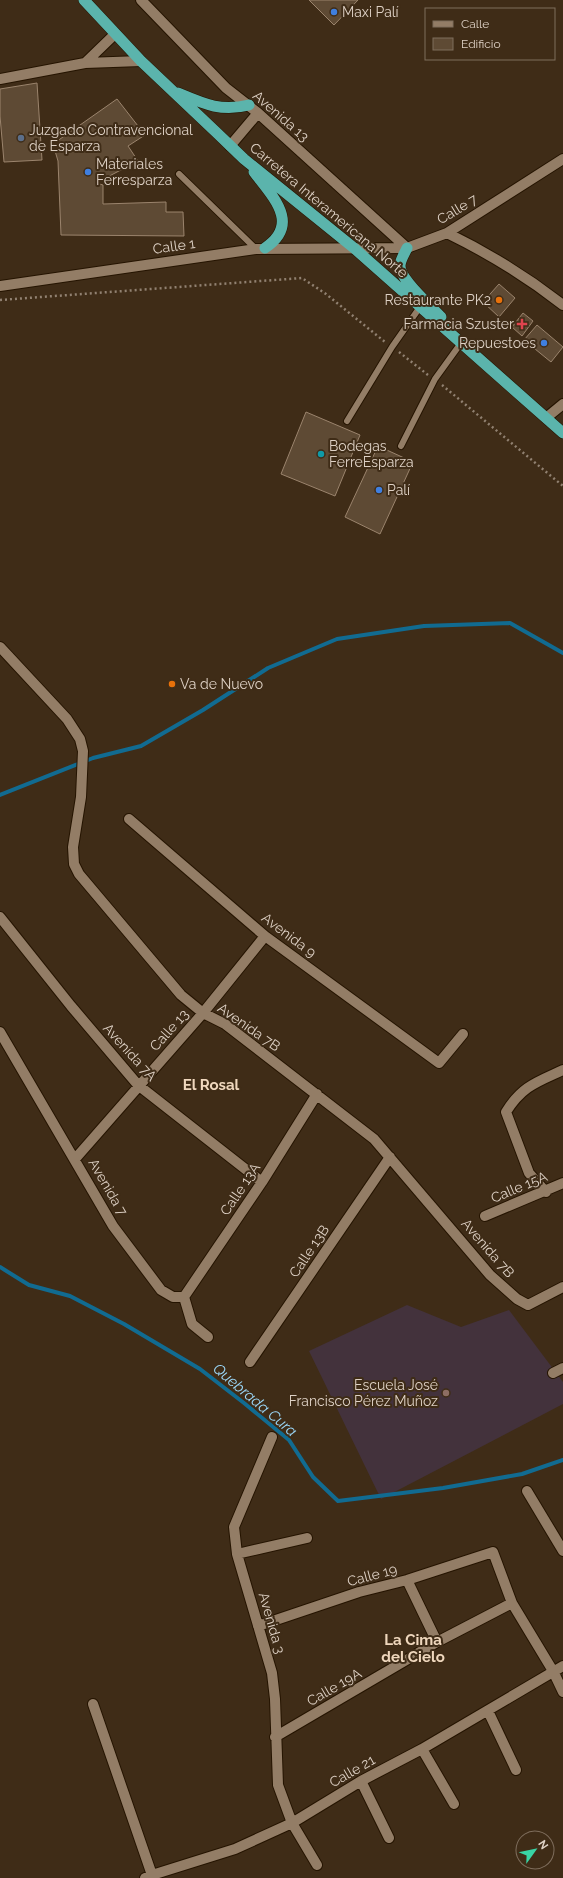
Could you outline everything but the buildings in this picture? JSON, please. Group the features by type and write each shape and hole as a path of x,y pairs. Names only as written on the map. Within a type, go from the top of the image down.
{"highway":[{"name":"Carretera Interamericana Norte","path":"84,0 141,61 244,159 354,248 563,433"},
{"path":"172,91 207,105 222,108 234,109 249,105"},
{"path":"244,159 278,205 283,218 282,227 278,237 260,249"},
{"path":"407,248 400,264 400,271 488,367"}],"street":[{"name":"Avenida 13","path":"141,0 226,88 249,105 407,248"},
{"path":"86,63 115,34"},
{"path":"0,79 86,63 141,61"},
{"path":"230,146 258,113"},
{"name":"Calle 7","path":"354,248 407,248 447,233 563,159"},
{"path":"447,233 477,248 524,277 563,305"},
{"name":"Calle 1","path":"0,286 260,249 354,248"},
{"path":"546,418 563,404"},
{"name":"Avenida 7B","path":"0,647 67,719 80,739 83,751 81,796 73,847 74,864 78,874 181,995 203,1013 225,1024 374,1139 490,1275 517,1299 528,1305 563,1287"},
{"name":"Avenida 9","path":"129,819 265,936 439,1063 463,1034"},
{"name":"Avenida 7A","path":"0,917 71,1006 138,1085 262,1182"},
{"name":"Calle 13","path":"75,1159 138,1085 203,1013 265,936"},
{"name":"Avenida 7","path":"0,1032 113,1226 161,1290 174,1297 184,1298"},
{"path":"546,1192 529,1173 506,1112 514,1098 526,1088 563,1070"},
{"name":"Calle 13A","path":"184,1298 262,1182 317,1094"},
{"name":"Calle 13B","path":"250,1362 390,1157"},
{"name":"Calle 15A","path":"485,1216 563,1184"},
{"path":"184,1298 192,1324 208,1337"},
{"path":"553,1374 563,1368"},
{"name":"Avenida 3","path":"272,1437 234,1527 237,1554 272,1672 275,1699 278,1785 292,1823 317,1865"},
{"path":"527,1491 563,1551"},
{"path":"237,1554 306,1538"},
{"name":"Calle 19","path":"258,1626 359,1592 407,1580 493,1552 512,1603"},
{"path":"407,1580 437,1642"},
{"path":"512,1603 553,1671 563,1692"},
{"name":"Calle 19A","path":"276,1737 437,1642 512,1603"},
{"name":"Calle 21","path":"148,1876 235,1849 292,1823 361,1781 422,1749 563,1666"},
{"path":"93,1704 148,1876"},
{"path":"488,1711 516,1770"},
{"path":"422,1749 454,1804"},
{"path":"361,1781 389,1838"}],"lane":[{"path":"179,174 260,249"},
{"path":"347,421 392,347 420,308"},
{"path":"401,446 435,379 461,343"}],"path":[{"path":"0,300 302,278 326,294 392,347 435,379 563,486"}],"shaded area":[{"name":"Escuela José Francisco Pérez Muñoz","path":"407,1305 461,1327 509,1310 563,1382 563,1404 381,1499 309,1351"}],"waterway":[{"path":"0,795 93,758 141,746 203,710 268,668 337,639 424,626 510,623 563,653"},
{"name":"Quebrada Cura","path":"0,1267 29,1285 70,1296 124,1324 200,1369 289,1440 313,1477 338,1501 443,1488 522,1474 563,1460"}],"place":[{"name":"Maxi Palí","path":"334,12"},
{"name":"Juzgado Contravencional de Esparza","path":"21,138"},
{"name":"Materiales Ferresparza","path":"88,172"},
{"name":"Restaurante PK2","path":"499,300"},
{"name":"Farmacia Szuster","path":"522,324"},
{"name":"Repuestoes","path":"544,343"},
{"name":"Bodegas FerreEsparza","path":"321,454"},
{"name":"Palí","path":"379,490"},
{"name":"Va de Nuevo","path":"172,684"},
{"name":"Escuela José Francisco Pérez Muñoz","path":"446,1393"}],"district":[{"name":"El Rosal","path":"211,1085"},
{"name":"La Cima del Cielo","path":"413,1648"}]}
